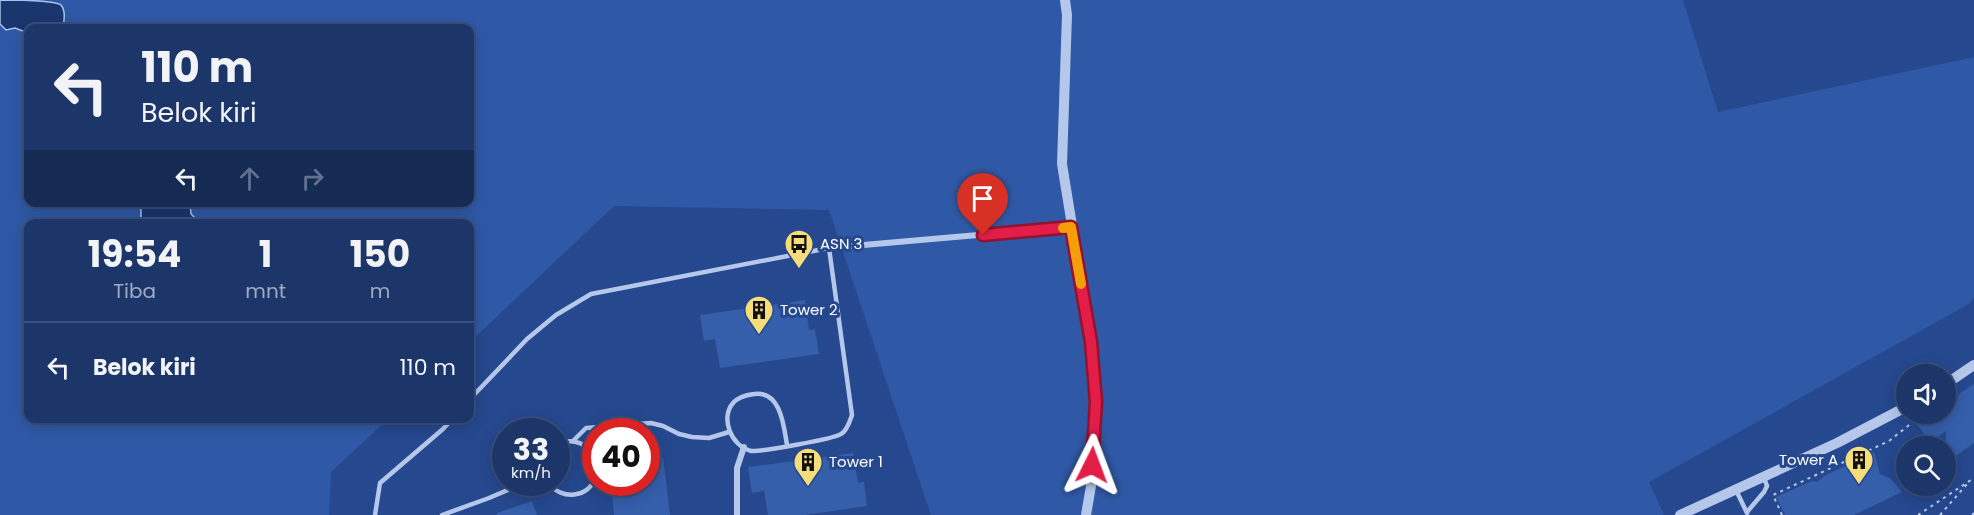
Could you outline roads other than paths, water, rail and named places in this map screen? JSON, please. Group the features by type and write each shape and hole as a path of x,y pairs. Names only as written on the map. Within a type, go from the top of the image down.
{"street":[{"path":"1065,0 1067,15 1062,164 1091,342 1096,402 1091,486 1086,515"},
{"path":"829,248 1071,227"},
{"path":"1956,377 1974,365"},
{"path":"1680,515 1837,443 1896,412"},
{"path":"737,515 737,468 744,447"}],"lane":[{"path":"474,395 527,339 556,315 591,294 829,248 852,415 842,434 829,439 751,451 738,444 729,432 727,416 733,403 742,396 758,393 768,397 778,406 784,420 787,445"},
{"path":"375,515 380,483 448,423"},
{"path":"573,441 586,428 651,423 692,437 709,438 729,432"},
{"path":"570,441 582,445"},
{"path":"1735,488 1747,514 1767,486 1763,475"},
{"path":"442,515 494,496"}],"place":[{"name":"ASN 3","path":"799,270"},
{"name":"Tower 2","path":"759,336"},
{"name":"Tower A","path":"1859,486"},
{"name":"Tower 1","path":"808,488"}]}
